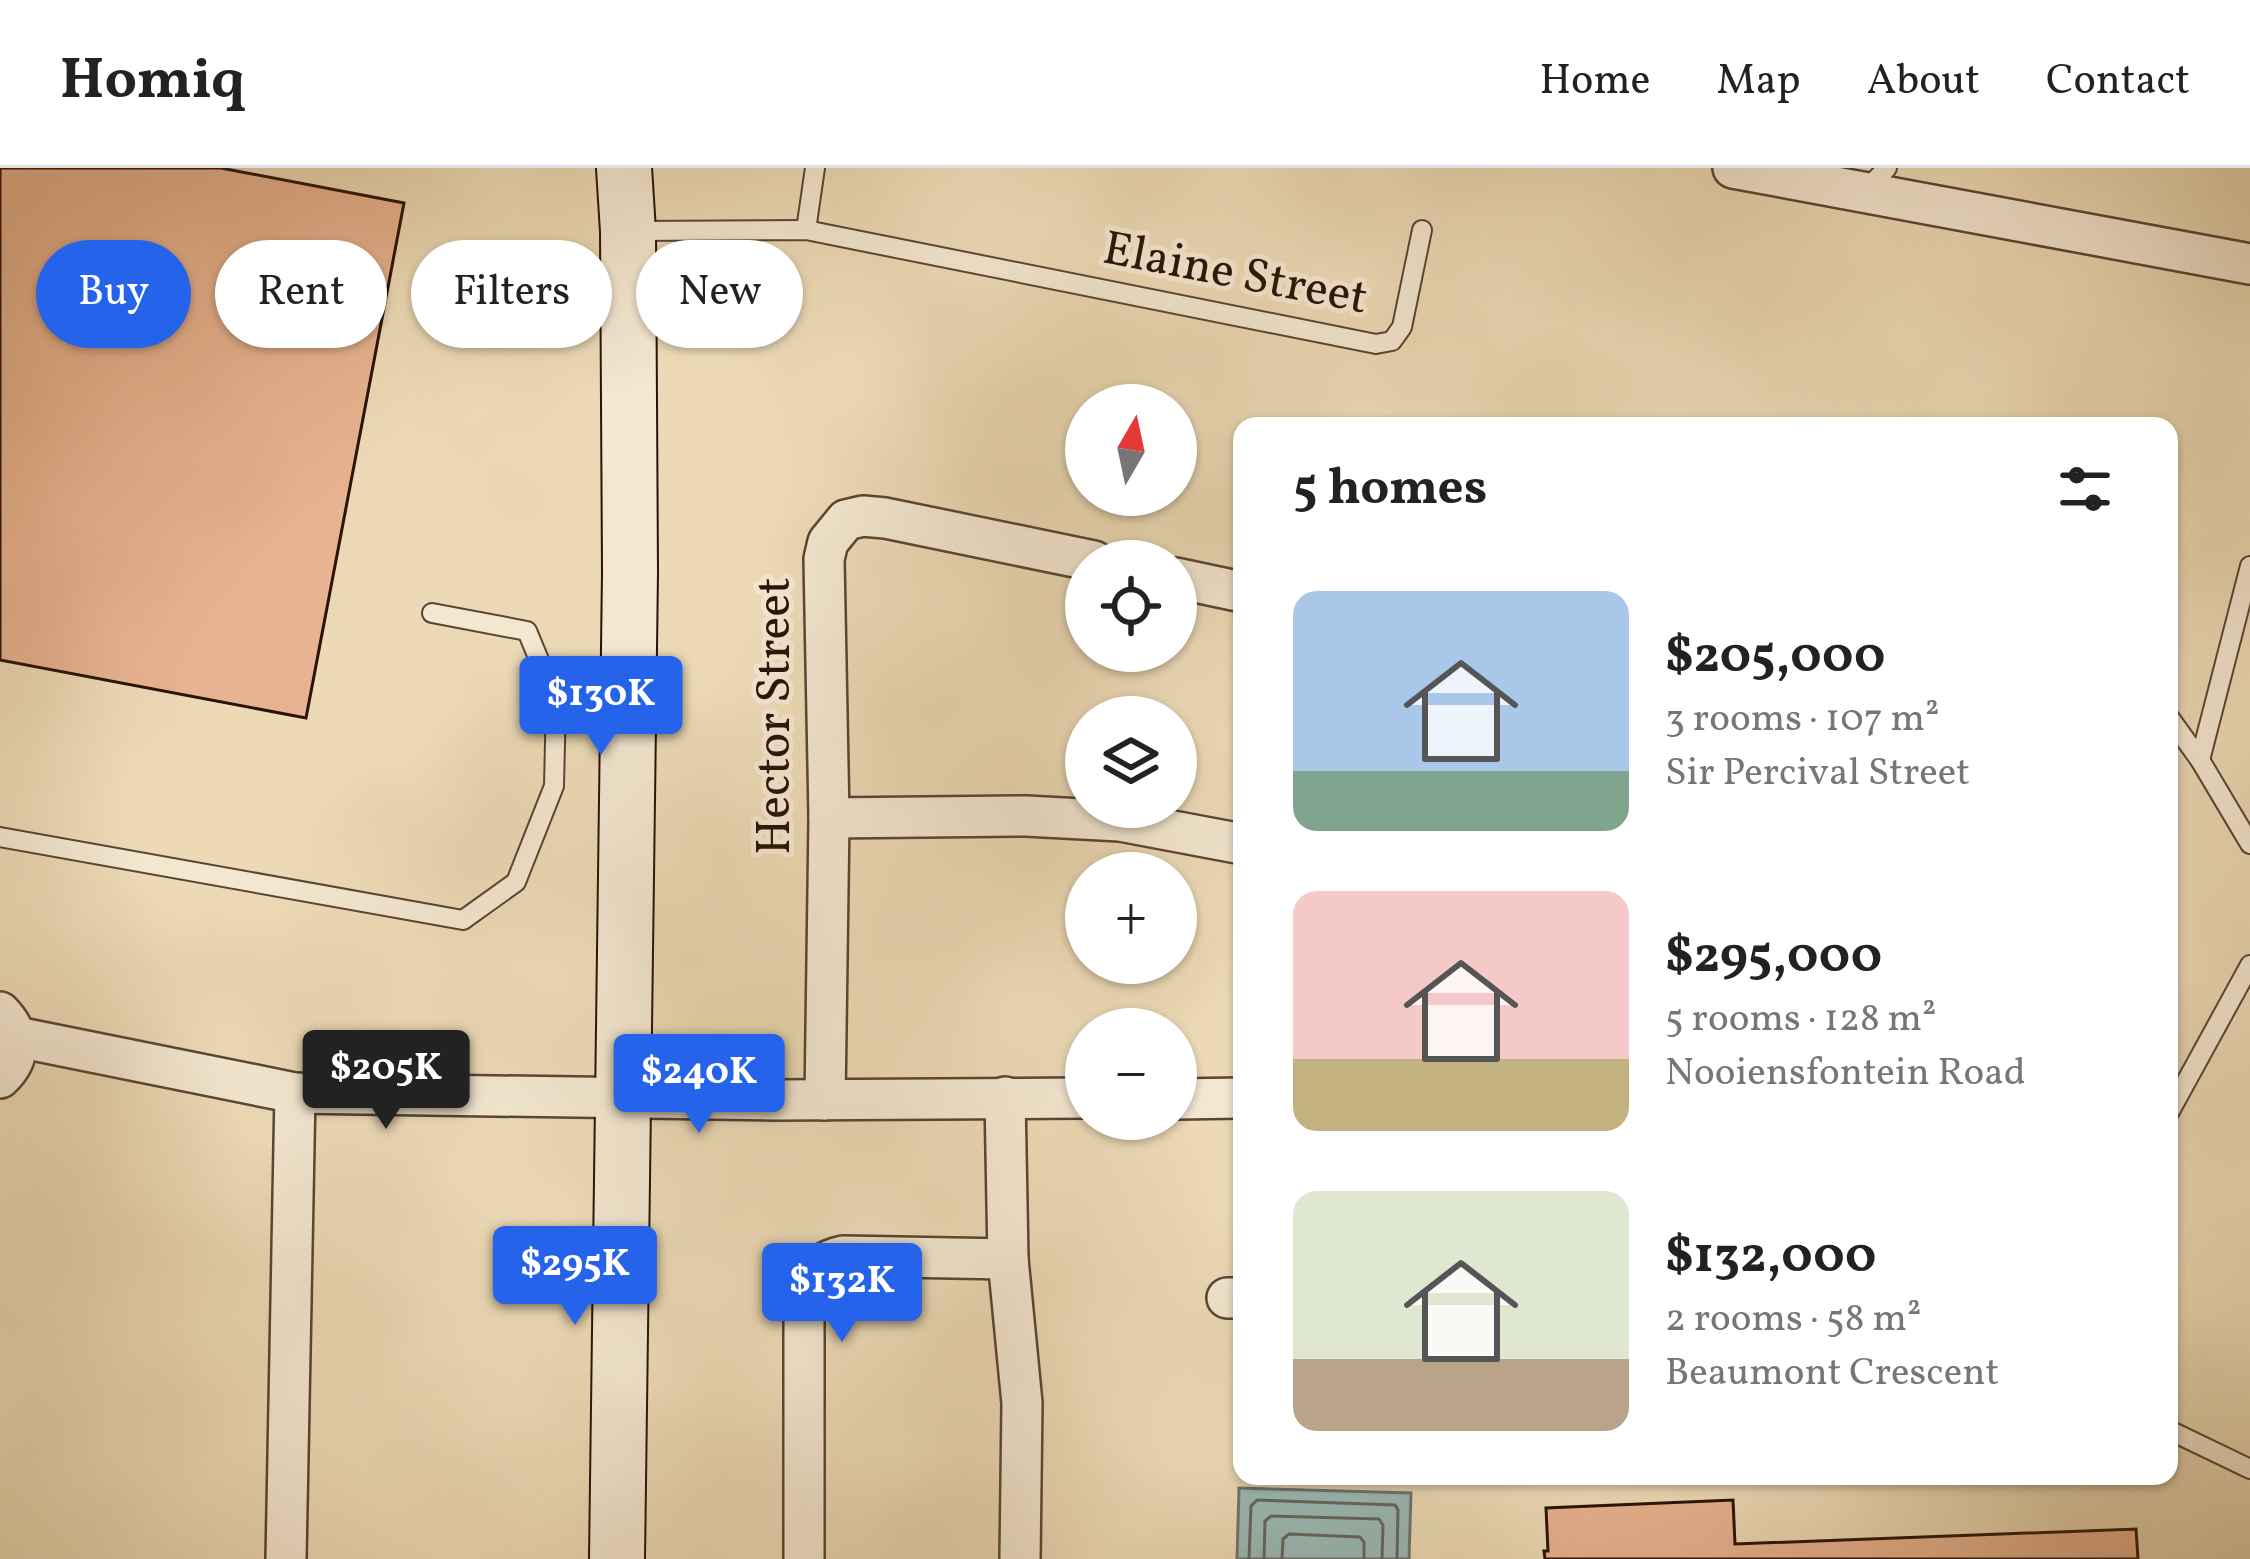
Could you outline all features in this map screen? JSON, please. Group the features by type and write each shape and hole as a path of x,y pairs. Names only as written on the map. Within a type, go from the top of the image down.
{"street":[{"path":"617,1559 625,948 645,863 647,787 630,572 624,168"},
{"path":"1733,168 1875,180 2250,264"},
{"name":"Hector Street","path":"825,1100 829,818 824,559 828,542 846,520 863,516 1065,555"},
{"path":"1197,582 1233,590"},
{"path":"829,818 1026,815 1120,821 1233,842"},
{"path":"8,1025 158,1067 295,1093 825,1100 1065,1098"},
{"path":"0,1078 16,1054 8,1025"},
{"path":"286,1559 295,1093"},
{"path":"1005,1097 1008,1259 1022,1403 1020,1559"},
{"path":"1197,1099 1233,1098"},
{"path":"804,1559 804,1295 810,1275 829,1259 843,1256 1008,1259"}],"lane":[{"path":"806,230 815,168"},
{"name":"Elaine Street","path":"628,231 806,230 1376,344 1392,341 1402,327 1422,230"},
{"path":"2200,760 2250,566"},
{"path":"0,836 463,920 517,882 554,786 556,701 527,631 432,613"},
{"path":"2178,729 2250,844"},
{"path":"2178,1097 2250,964"},
{"path":"2178,1434 2250,1469"}],"water":[{"path":"1239,1488 1411,1493 1409,1559 1237,1559"}],"building":[{"path":"0,168 221,168 404,203 387,292 387,240 215,240 215,348 376,348 306,718 0,660"},
{"path":"1733,1500 1735,1544 2136,1529 2138,1559 1545,1559 1546,1508"}]}
